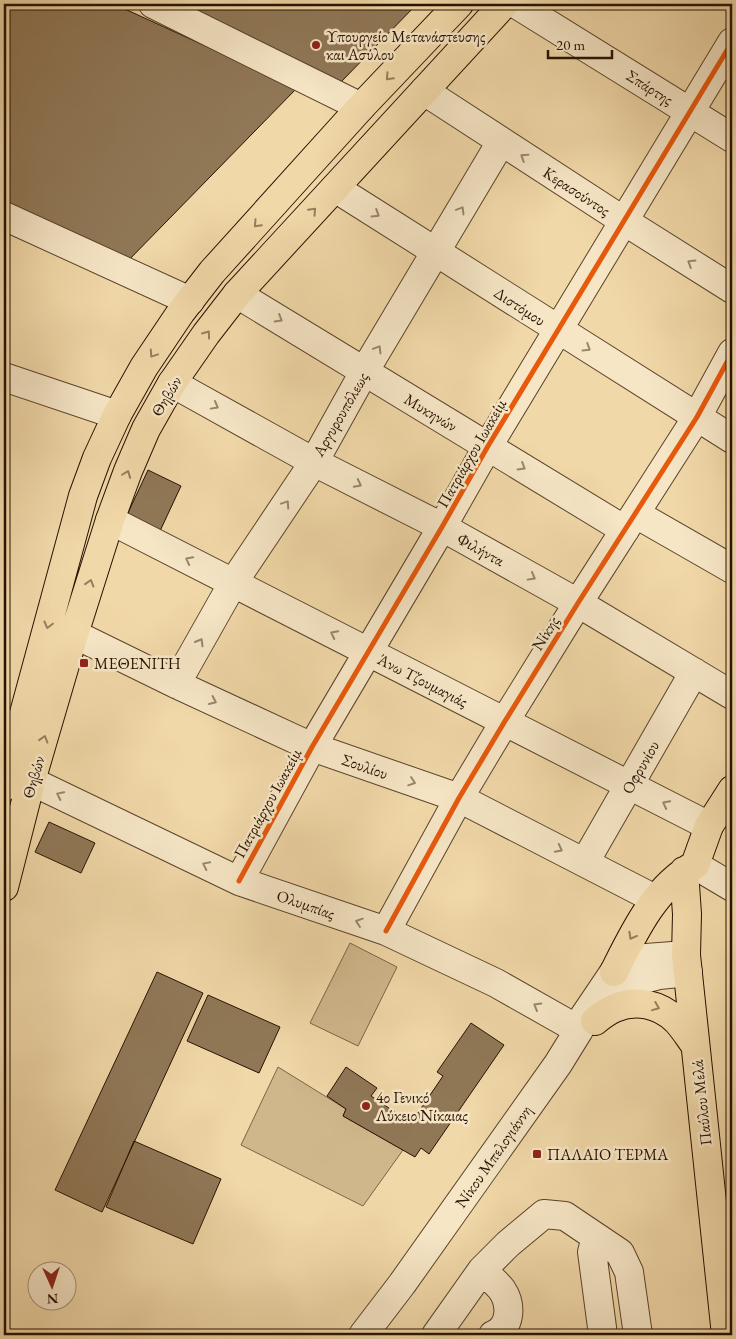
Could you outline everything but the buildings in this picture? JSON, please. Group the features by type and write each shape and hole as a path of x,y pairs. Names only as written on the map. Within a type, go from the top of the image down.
{"main road":[{"name":"Θηβών","path":"4,787 12,722 83,496 97,458 117,414 144,367 212,272 361,107 459,4"},
{"name":"Θηβών","path":"4,887 31,781 110,520 146,429 172,383 237,294 504,4"},
{"path":"614,972 634,933 655,899 690,868 709,826 732,790"},
{"name":"Παύλου Μελά","path":"690,868 687,914 687,963 694,1045 726,1335"},
{"path":"587,1026 616,1007 634,1003 647,1004 662,1009 675,1019 694,1045"}],"street":[{"path":"153,4 361,107"},
{"name":"Σπάρτης","path":"516,4 732,138"},
{"name":"Πατριάρχου Ιωακείμ","path":"239,881 312,747 488,446 732,42"},
{"name":"Κερασούντος","path":"424,91 732,289"},
{"name":"Αργυρουπόλεως","path":"176,684 234,583 314,462 364,372 501,142"},
{"name":"Διστόμου","path":"335,188 732,439"},
{"path":"4,216 190,301"},
{"name":"Μυκηνών","path":"237,294 488,446 630,522 732,569"},
{"name":"Νίκης","path":"386,931 459,798 578,603 697,417 732,353"},
{"path":"4,377 117,414"},
{"name":"Φιλήντα","path":"172,383 314,462 442,527 578,603 732,695"},
{"name":"Άνω Τζουμαγιάς","path":"110,520 709,826"},
{"name":"Σουλίου","path":"74,634 312,747 459,798 655,899"},
{"name":"Οφρυνίου","path":"585,862 694,672"},
{"name":"Ολυμπίας","path":"31,781 239,881 386,931 587,1026"},
{"path":"690,868 732,887"},
{"path":"614,972 627,962 636,960 687,963"},
{"path":"587,1026 614,998 619,989 626,984 659,975 687,963"},
{"name":"Νίκου Μπελογιάννη","path":"363,1335 587,1026 583,1018 614,972"},
{"path":"445,1332 482,1270 508,1244 544,1214 565,1216 620,1253 629,1272 638,1335"},
{"path":"596,1237 592,1252 603,1335"},
{"path":"482,1270 502,1290 508,1306 508,1322 498,1333 493,1335"}],"shaded area":[{"path":"350,943 397,967 358,1046 310,1023"},
{"path":"278,1067 346,1109 343,1116 403,1150 363,1206 241,1145"}],"cycle path":[{"path":"239,881 312,747 488,446 732,42"},
{"path":"386,931 459,798 505,721 697,417 732,353"}],"place":[{"name":"Υπουργείο Μετανάστευσης και Ασύλου","path":"316,45"},
{"name":"ΜΕΘΕΝΙΤΗ","path":"84,663"},
{"name":"4ο Γενικό Λύκειο Νίκαιας","path":"366,1106"},
{"name":"ΠΑΛΑΙΟ ΤΕΡΜΑ","path":"537,1154"}]}
